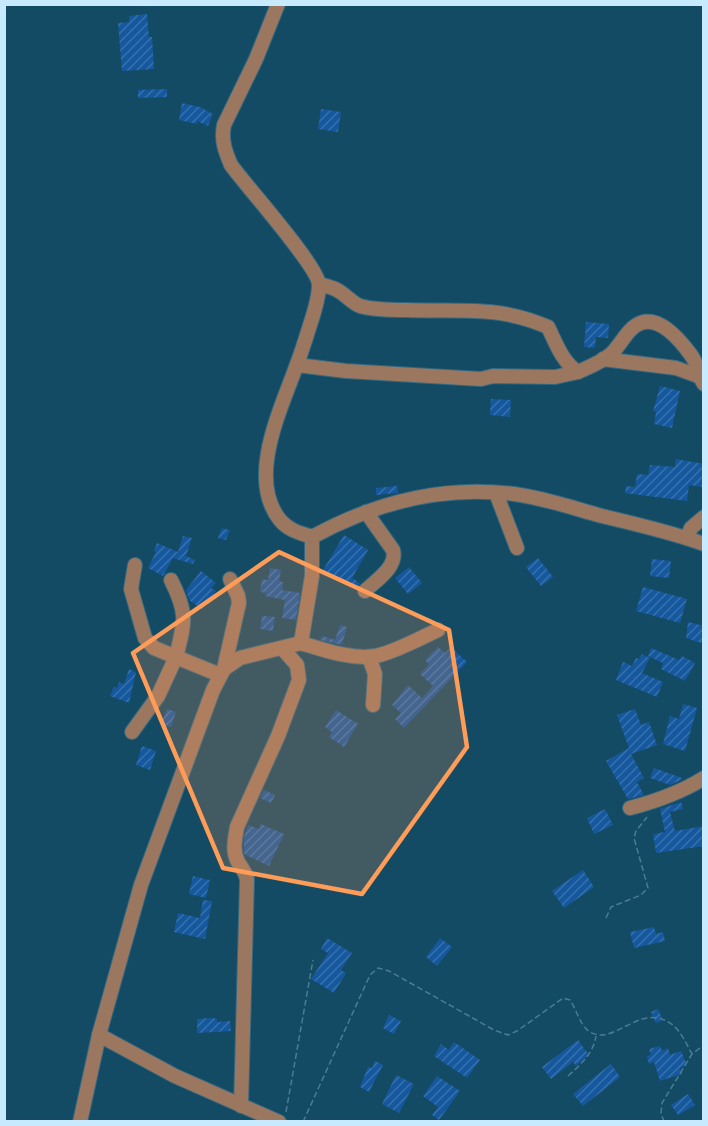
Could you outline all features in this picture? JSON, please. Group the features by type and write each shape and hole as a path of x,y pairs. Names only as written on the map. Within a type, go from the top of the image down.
{"street":[{"path":"278,4 256,59 224,125 222,136 231,165 298,248 313,269 320,284 316,306 272,434 267,489 272,507 281,521 295,532 312,537 366,512 401,500 438,494 496,493 546,500 704,544"},
{"path":"320,284 338,290 359,305 415,311 474,309 528,318 548,327 562,356 578,372"},
{"path":"297,365 346,371 481,379 493,376 555,377 578,372 603,359 636,325 651,321 667,329 690,353 697,364 701,380"},
{"path":"603,359 676,368 701,380"},
{"path":"496,493 517,548"},
{"path":"364,591 390,566 394,556 393,550 366,512"},
{"path":"687,538 691,528 704,517"},
{"path":"301,643 312,576 312,537"},
{"path":"135,565 131,589 145,638 154,648 222,672"},
{"path":"80,1122 99,1035 141,885 165,816 222,672 239,603 230,579"},
{"path":"132,732 158,696 176,657 184,620 182,601 171,580"},
{"path":"222,672 240,658 301,643 333,652 369,657 438,630"},
{"path":"241,1106 247,879 245,870 235,855 234,842 237,827 278,735 298,680 297,665 282,648"},
{"path":"369,657 375,674 373,705"},
{"path":"630,808 658,801 704,778"},
{"path":"99,1035 176,1076 279,1122"}],"path":[{"path":"606,918 611,908 641,895 648,888 634,838 636,831 647,816"},
{"path":"284,1122 313,960"},
{"path":"303,1122 370,975 378,968 389,971 494,1030 508,1035 563,998 570,1000 582,1024 596,1035 610,1035 639,1020 658,1018 675,1026 692,1053"},
{"path":"568,1076 593,1049 596,1035"},
{"path":"664,1122 661,1113 662,1102 692,1053 704,1045"}],"highlighted area":[{"path":"279,552 449,630 467,747 362,894 223,868 133,653"}],"building":[{"path":"147,14 149,37 152,37 154,69 122,71 118,23 129,22 129,16"},
{"path":"167,89 167,97 138,98 138,90"},
{"path":"182,103 200,107 213,114 208,126 197,121 197,124 179,120"},
{"path":"321,109 341,112 338,132 318,129"},
{"path":"586,322 609,324 608,338 596,337 595,348 584,347"},
{"path":"660,386 680,391 672,428 654,424 656,412 653,411"},
{"path":"491,399 511,400 510,417 490,415"},
{"path":"676,459 704,464 703,487 689,485 687,501 625,493 626,486 635,487 637,474 648,475 650,465 675,467"},
{"path":"397,486 398,493 376,495 376,488"},
{"path":"222,528 230,530 226,540 218,538"},
{"path":"344,535 368,550 352,578 360,583 356,590 323,570"},
{"path":"183,536 192,538 186,556 195,560 193,564 173,558 163,576 148,568 156,552 154,551 157,543 178,552"},
{"path":"538,558 553,577 541,586 526,567"},
{"path":"652,559 671,561 669,578 650,576"},
{"path":"409,567 422,583 408,594 395,578"},
{"path":"270,568 281,570 279,581 283,582 282,590 300,593 296,620 282,618 285,600 265,596 266,593 260,592 262,579 268,580"},
{"path":"201,571 216,583 211,588 216,591 202,609 189,600 186,590"},
{"path":"643,587 687,599 680,623 636,611"},
{"path":"262,616 275,617 273,631 260,629"},
{"path":"688,622 704,626 704,644 686,638"},
{"path":"340,625 347,627 342,645 320,640 322,636 335,640"},
{"path":"438,647 445,653 451,647 467,662 404,728 395,719 401,713 392,705 408,685 422,698 433,686 420,674 429,664 425,660"},
{"path":"651,648 679,660 682,656 695,663 685,681 661,669 663,663 648,656"},
{"path":"642,654 650,658 642,673 663,682 657,697 616,680 623,662 632,666 636,658 639,659"},
{"path":"129,669 136,672 129,703 110,696 119,682 124,684"},
{"path":"683,704 697,708 685,751 663,744 670,716 679,719"},
{"path":"167,709 176,712 171,727 161,724"},
{"path":"635,709 641,725 649,722 657,745 631,754 644,778 637,782 644,795 628,799 606,761 629,748 617,715"},
{"path":"336,710 358,724 344,747 329,737 332,732 325,727"},
{"path":"142,746 156,751 150,770 136,765"},
{"path":"654,768 682,778 670,785 650,778"},
{"path":"264,790 275,795 271,803 260,798"},
{"path":"681,802 683,809 670,812 675,831 704,826 704,846 656,853 653,834 665,832 660,809"},
{"path":"605,809 613,825 594,834 587,818"},
{"path":"261,824 284,834 269,866 244,854 244,837 248,825 259,829"},
{"path":"583,870 594,887 564,908 552,891"},
{"path":"193,876 210,880 206,898 189,894"},
{"path":"203,900 212,901 205,939 174,932 178,913 200,918"},
{"path":"654,927 656,934 663,932 665,941 634,948 630,932"},
{"path":"327,938 352,953 341,970 346,973 334,993 311,979 328,953 321,949"},
{"path":"440,938 452,947 437,966 426,957"},
{"path":"658,1009 663,1020 656,1023 651,1012"},
{"path":"389,1015 401,1021 394,1034 383,1028"},
{"path":"197,1019 217,1019 217,1022 230,1021 231,1031 197,1033"},
{"path":"578,1040 589,1055 576,1066 573,1062 551,1079 542,1067"},
{"path":"454,1042 480,1060 467,1078 434,1056 441,1044 449,1050"},
{"path":"660,1046 662,1051 668,1048 670,1055 681,1051 687,1065 680,1068 682,1074 660,1081 654,1062 649,1064 647,1056 651,1055 649,1049"},
{"path":"375,1061 383,1065 369,1092 360,1087 368,1067 372,1068"},
{"path":"611,1064 620,1077 583,1106 573,1094"},
{"path":"396,1075 414,1084 399,1113 382,1104"},
{"path":"437,1076 460,1091 439,1120 432,1115 438,1107 423,1096"},
{"path":"688,1094 695,1105 678,1115 671,1105"}]}
